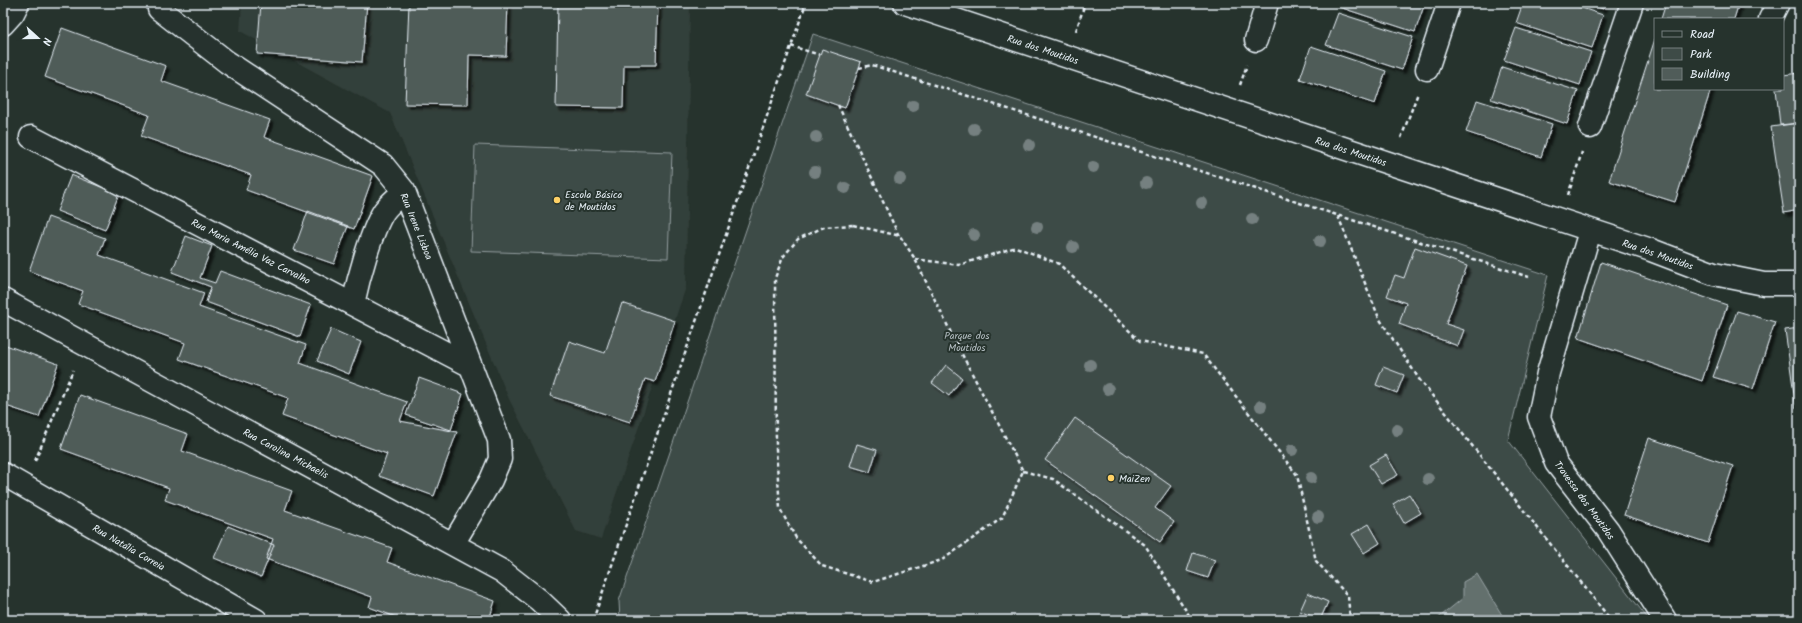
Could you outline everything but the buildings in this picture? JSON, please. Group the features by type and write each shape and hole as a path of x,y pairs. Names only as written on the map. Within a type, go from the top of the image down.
{"street":[{"path":"3,24 13,13 18,3"},
{"name":"Rua dos Moutidos","path":"905,3 1651,250 1714,274 1764,284 1799,284"},
{"path":"1256,40 1268,3"},
{"path":"1427,69 1449,3"},
{"path":"1590,126 1632,3"},
{"path":"1770,18 1778,3"},
{"name":"Rua Irene Lisboa","path":"159,9 227,62 383,165 404,191 499,440 500,459 490,480 453,544"},
{"name":"Rua Maria Amélia Vaz Carvalho","path":"31,137 471,366"},
{"path":"353,304 357,285 377,228 385,211 404,191"},
{"name":"Travessa dos Moutidos","path":"1590,231 1548,373 1539,417 1556,463 1608,530 1665,620"},
{"name":"Rua Carolina Michaelis","path":"3,300 502,571 539,600 560,620"},
{"name":"Rua Natália Correia","path":"3,474 256,620"}],"path":[{"path":"593,620 806,3"},
{"path":"1232,111 1256,40"},
{"path":"791,46 820,55"},
{"path":"859,68 872,65 1529,277"},
{"path":"1391,164 1427,69"},
{"path":"838,105 900,236 915,259 954,339 1023,471 1053,479 1145,545 1192,620"},
{"path":"1560,221 1590,126"},
{"path":"1338,215 1379,318 1420,379 1611,620"},
{"path":"900,236 853,224 824,227 798,239 783,257 775,278 776,449 780,509 796,538 822,566 873,582 942,560 1002,518 1023,471"},
{"path":"915,259 959,265 1016,247 1059,264 1140,341 1203,354 1297,475 1316,561 1348,596 1350,620"},
{"path":"25,486 84,343"}],"shaded area":[{"name":"Escola Básica de Moutidos","path":"242,3 690,3 686,287 601,539 576,531 509,399 390,113 240,31"},
{"path":"1477,574 1505,620 1436,620 1463,598 1463,582"}],"green space":[{"name":"Parque dos Moutidos","path":"813,34 1548,275 1508,440 1649,620 620,620 619,601"},
{"path":"475,145 672,152 668,258 471,251"}],"place":[{"name":"Escola Básica de Moutidos","path":"557,200"},
{"name":"MaiZen","path":"1111,478"}]}
